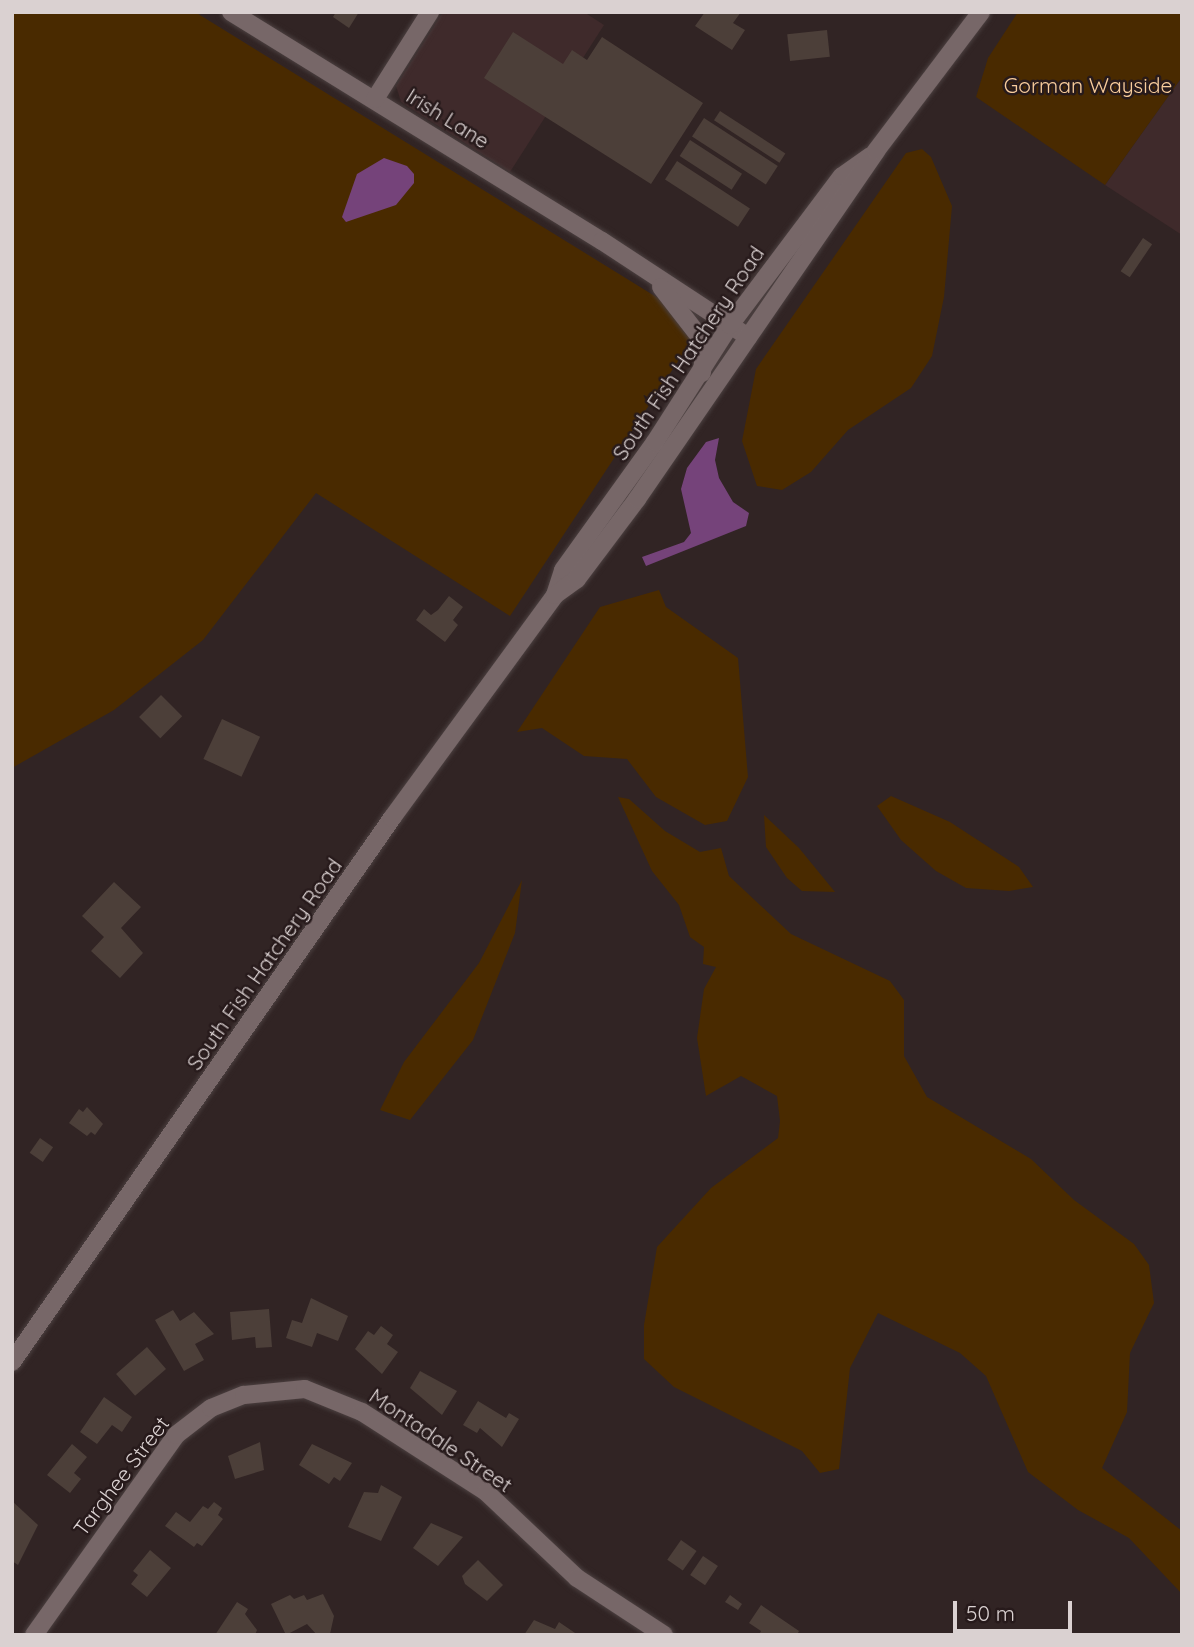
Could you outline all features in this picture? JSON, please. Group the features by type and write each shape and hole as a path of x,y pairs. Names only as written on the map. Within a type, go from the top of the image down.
{"main road":[{"name":"Irish Lane","path":"231,12 639,265 748,337"},
{"path":"374,99 430,12"},
{"name":"South Fish Hatchery Road","path":"12,1362 392,818 555,595 577,579 637,499 876,151 981,12"},
{"name":"South Fish Hatchery Road","path":"555,595 563,570 702,373 730,325 842,176 876,151"},
{"name":"Irish Lane","path":"639,265 690,320 703,345 702,373"},
{"name":"Montadale Street","path":"278,1390 305,1389 333,1398 403,1438 486,1492 577,1578 641,1629 664,1635"},
{"name":"Targhee Street","path":"34,1635 176,1435 211,1408 244,1395 278,1390"}],"shaded area":[{"path":"443,12 584,12 604,25 510,172 401,102 396,86"},
{"path":"1182,77 1182,235 1105,185"},
{"path":"384,158 407,166 414,174 414,183 396,205 346,222 342,217 357,174"},
{"path":"719,438 715,460 719,478 733,502 749,513 746,526 646,566 642,557 684,542 691,533 681,489 687,468 706,442"}],"green space":[{"path":"12,12 195,12 666,303 692,340 510,616 316,493 203,640 114,710 12,768"},
{"name":"Gorman Wayside","path":"1018,12 1182,12 1182,77 1105,185 976,97 988,58"},
{"path":"922,149 931,157 952,206 944,297 932,356 911,388 848,430 811,472 782,490 757,486 742,441 756,369 906,153"},
{"path":"659,590 666,607 738,658 748,777 727,821 705,825 656,797 627,759 584,756 542,728 517,732 600,607"},
{"path":"891,796 950,822 1019,867 1033,887 1009,891 966,888 936,871 901,840 877,806"},
{"path":"618,797 629,799 665,831 700,852 721,848 729,876 791,934 890,981 904,1000 904,1056 927,1097 1031,1159 1074,1200 1134,1244 1149,1265 1154,1303 1130,1353 1127,1412 1102,1468 1182,1531 1182,1594 1129,1538 1078,1510 1028,1472 986,1376 960,1353 878,1313 850,1368 839,1469 820,1473 802,1451 674,1387 644,1359 644,1325 657,1247 711,1188 778,1138 780,1121 777,1096 741,1076 706,1096 697,1038 704,989 716,967 703,964 704,947 690,937 679,905 652,871"},
{"path":"764,815 799,848 835,892 802,891 787,878 766,847"},
{"path":"522,880 515,933 473,1040 410,1120 380,1110 404,1062 479,963"}],"building":[{"path":"336,12 359,12 349,28 333,17"},
{"path":"705,12 741,12 733,23 745,30 732,50 695,26"},
{"path":"827,30 830,57 790,61 787,34"},
{"path":"513,32 563,64 572,50 587,60 602,37 703,103 651,184 484,78"},
{"path":"720,111 785,153 779,163 714,120"},
{"path":"704,118 778,166 766,184 692,136"},
{"path":"690,140 742,174 732,190 680,156"},
{"path":"677,161 750,208 738,227 665,179"},
{"path":"1143,238 1152,244 1130,277 1121,271"},
{"path":"449,596 463,607 453,620 458,625 445,642 416,620 424,609 431,615 438,610"},
{"path":"161,695 182,716 160,738 139,717"},
{"path":"222,719 260,737 241,777 203,759"},
{"path":"114,882 141,907 121,928 143,953 120,978 91,951 104,937 82,916"},
{"path":"87,1107 103,1124 95,1135 91,1132 87,1136 69,1123 79,1109 83,1112"},
{"path":"40,1138 53,1147 43,1162 30,1153"},
{"path":"311,1298 348,1316 338,1341 317,1333 312,1347 286,1338 292,1320 302,1323"},
{"path":"269,1309 272,1347 256,1348 255,1337 232,1340 230,1312"},
{"path":"173,1310 180,1321 194,1312 214,1334 195,1344 204,1360 184,1371 155,1320"},
{"path":"381,1326 393,1335 387,1344 398,1352 382,1374 355,1349 368,1331 374,1335"},
{"path":"147,1347 166,1369 135,1396 116,1374"},
{"path":"420,1371 457,1391 442,1415 410,1388"},
{"path":"104,1397 132,1417 122,1432 112,1425 97,1444 80,1432"},
{"path":"478,1401 506,1418 509,1413 519,1419 502,1447 480,1428 477,1433 463,1425"},
{"path":"260,1442 264,1470 235,1479 228,1456"},
{"path":"72,1444 87,1457 74,1473 81,1479 70,1493 47,1475"},
{"path":"312,1444 352,1463 340,1481 334,1477 329,1484 299,1465"},
{"path":"381,1485 402,1497 381,1541 348,1527 364,1492 378,1493"},
{"path":"12,1501 38,1525 18,1565 12,1561"},
{"path":"214,1502 222,1508 218,1515 223,1519 202,1546 197,1543 194,1547 165,1526 176,1512 190,1522 203,1506 208,1509"},
{"path":"431,1523 463,1537 438,1566 413,1548"},
{"path":"681,1540 697,1551 683,1571 667,1560"},
{"path":"150,1550 171,1568 147,1597 131,1584 138,1575 133,1571"},
{"path":"703,1556 718,1566 705,1585 690,1575"},
{"path":"478,1560 503,1585 487,1601 465,1584 462,1576"},
{"path":"323,1594 334,1616 330,1634 317,1635 307,1624 286,1635 271,1604 290,1595 294,1599 304,1595 307,1600"},
{"path":"730,1595 742,1604 738,1610 725,1602"},
{"path":"237,1602 248,1609 245,1614 257,1630 255,1635 215,1635"},
{"path":"761,1605 799,1631 797,1635 759,1635 761,1631 749,1623"},
{"path":"534,1620 555,1629 559,1622 578,1635 524,1635"}]}
